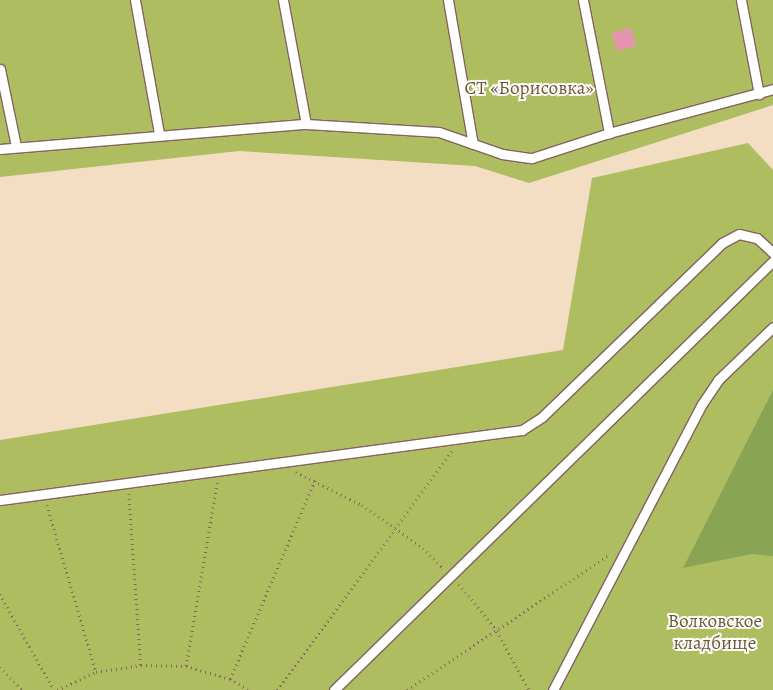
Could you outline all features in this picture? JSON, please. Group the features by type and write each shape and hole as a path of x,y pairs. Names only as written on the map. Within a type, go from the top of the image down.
{"lane":[{"path":"135,0 159,134"},
{"path":"283,0 306,124"},
{"path":"448,0 473,144"},
{"path":"582,0 609,133"},
{"path":"741,0 758,94"},
{"path":"0,69 16,146"},
{"path":"0,149 159,134 306,124 439,132 502,154 532,158 609,133 773,89"},
{"path":"0,500 522,430 542,417 722,243 739,234 757,238 773,253"},
{"path":"334,690 773,261"},
{"path":"553,690 702,404 718,380 773,327"}],"path":[{"path":"277,690 462,438"},
{"path":"274,463 315,480 396,527 451,576 497,631 530,690"},
{"path":"186,666 219,470"},
{"path":"230,679 315,480"},
{"path":"128,483 141,665"},
{"path":"44,494 96,672"},
{"path":"407,690 632,539"},
{"path":"0,594 55,690 96,672 141,665 186,666 230,679 249,690"},
{"path":"0,668 22,690"}],"green space":[{"name":"СТ «Борисовка»","path":"0,0 773,0 773,105 529,183 475,166 239,151 0,177"},
{"name":"Волковское кладбище","path":"748,143 773,170 773,690 0,690 0,440 563,350 592,178"},
{"path":"773,390 773,556 752,554 683,568"}],"building":[{"path":"631,28 636,46 617,51 612,33"}]}
